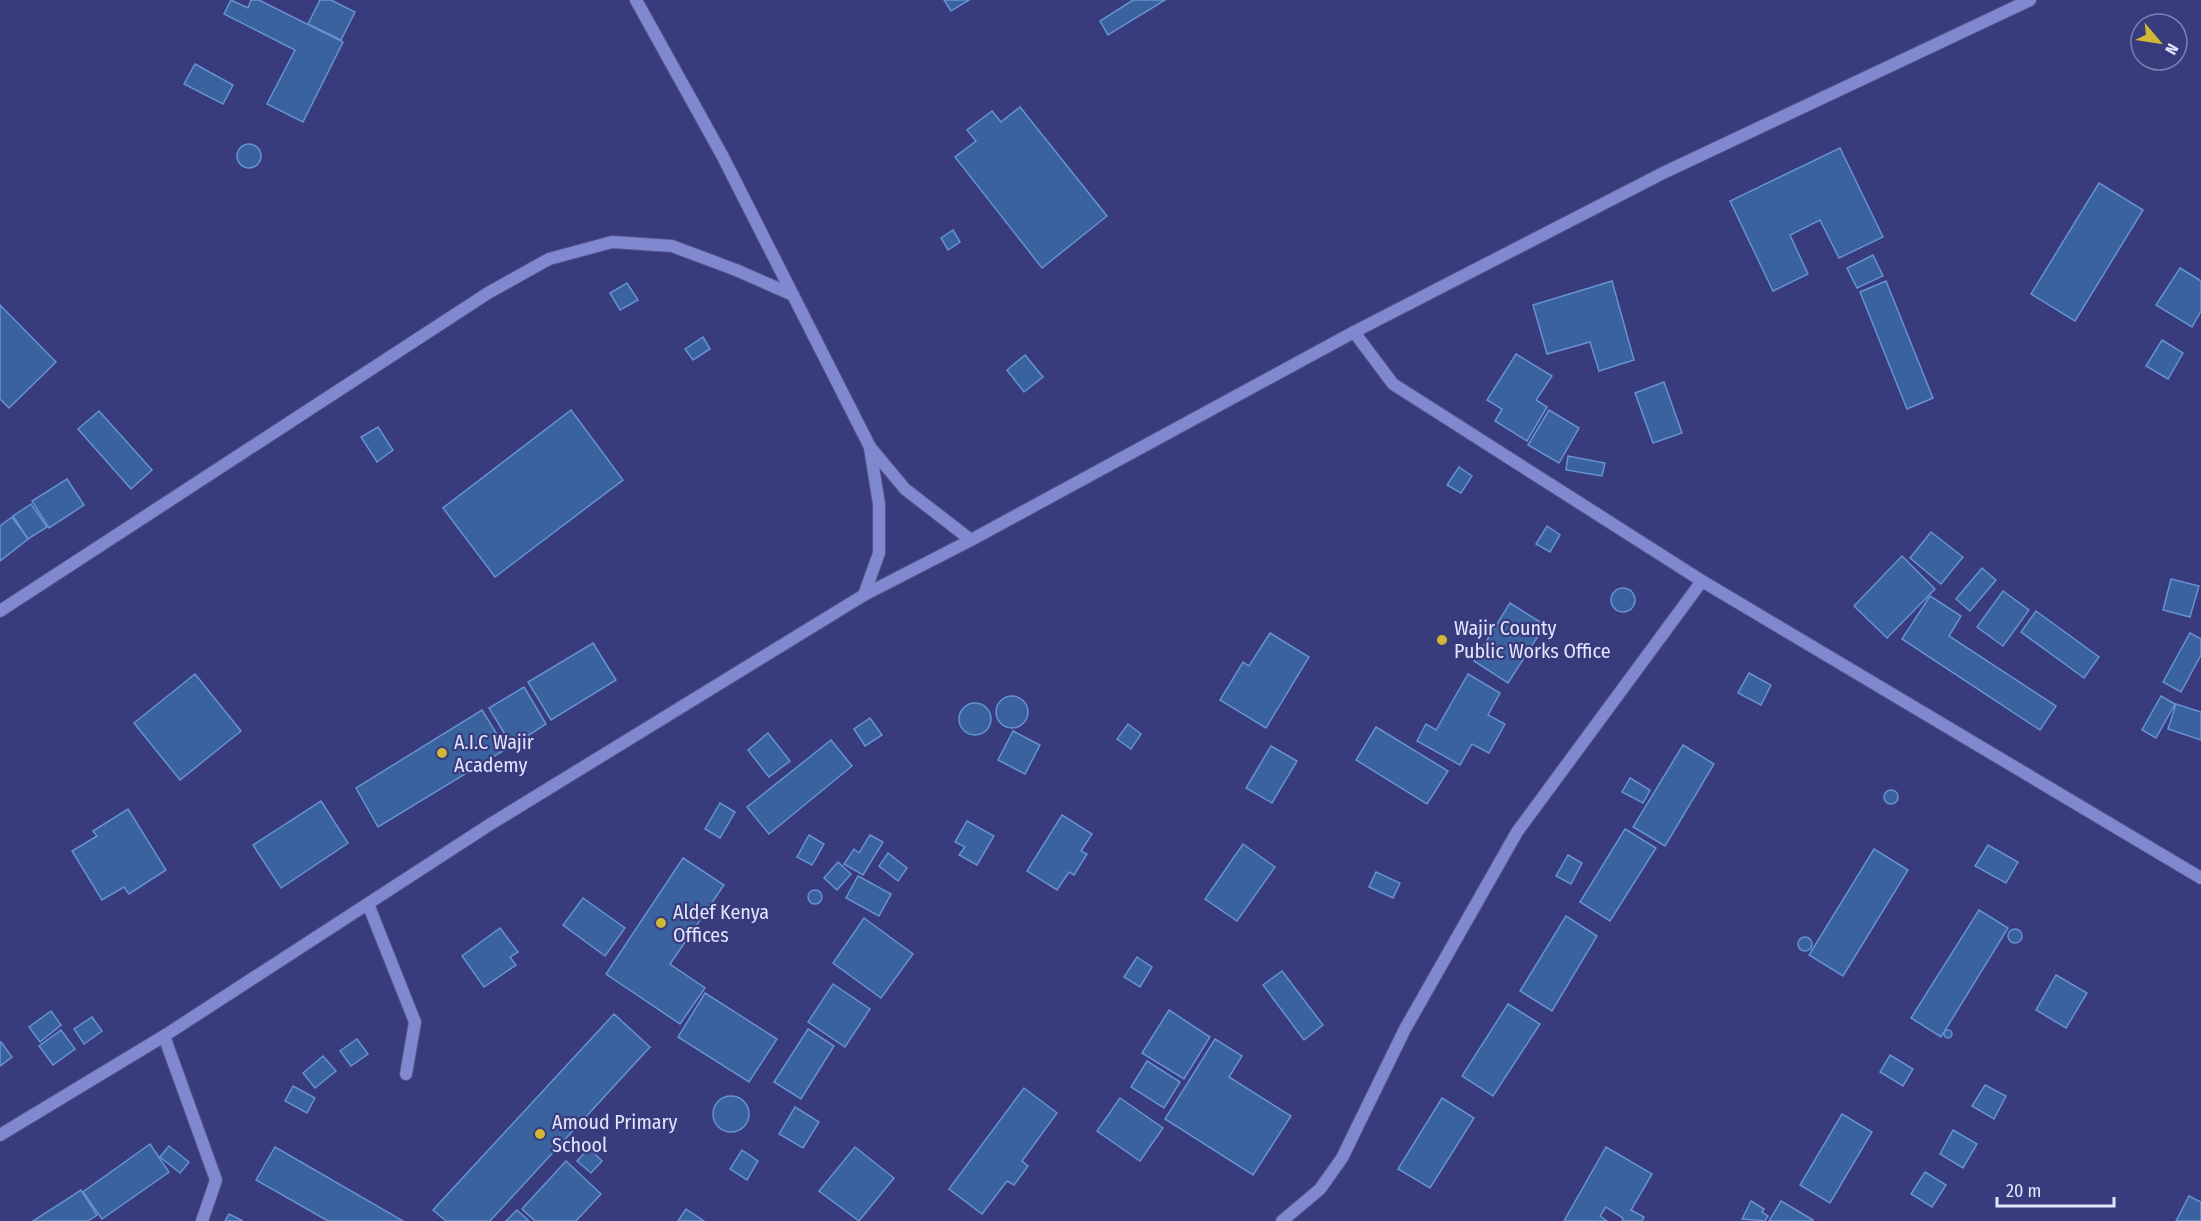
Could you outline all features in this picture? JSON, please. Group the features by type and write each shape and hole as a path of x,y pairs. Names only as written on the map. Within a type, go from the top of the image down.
{"street":[{"path":"636,0 722,155 870,447 905,489 971,540"},
{"path":"0,1135 164,1036 489,825 864,595 971,540 1354,332 1662,173 2030,0"},
{"path":"0,612 488,293 549,259 612,242 672,246 793,295"},
{"path":"1354,332 1393,384 1702,580 2201,878"},
{"path":"864,595 879,553 879,504 870,447"},
{"path":"1282,1221 1305,1199 1320,1189 1342,1158 1405,1029 1517,832 1702,580"},
{"path":"368,904 415,1022 406,1074"},
{"path":"164,1036 216,1180 202,1221"}],"building":[{"path":"231,0 248,8 251,0 259,0 343,42 303,122 267,104 295,50 224,14"},
{"path":"320,0 331,0 355,12 341,40 308,24"},
{"path":"944,0 969,0 951,11"},
{"path":"1133,0 1165,0 1108,35 1100,21"},
{"path":"195,64 233,85 223,104 184,84"},
{"path":"1020,107 1107,216 1042,268 955,157 976,141 967,130 992,111 1001,122"},
{"path":"249,144 254,145 260,151 260,161 254,167 249,168 244,167 238,161 237,156 238,151 244,145"},
{"path":"1840,148 1883,237 1839,258 1820,220 1790,235 1808,274 1773,291 1730,201"},
{"path":"2099,183 2143,210 2075,321 2031,294"},
{"path":"953,230 960,242 948,250 941,238"},
{"path":"1873,255 1883,276 1857,288 1847,268"},
{"path":"2180,268 2201,281 2201,311 2192,327 2156,305"},
{"path":"1612,281 1634,360 1599,371 1590,342 1547,354 1533,305"},
{"path":"1886,281 1933,398 1907,409 1860,292"},
{"path":"627,283 638,300 620,310 610,293"},
{"path":"0,305 56,362 9,408 0,399"},
{"path":"703,337 710,349 693,360 685,349"},
{"path":"2162,340 2183,353 2168,379 2146,366"},
{"path":"1516,354 1552,376 1536,400 1547,407 1527,441 1495,421 1502,409 1487,400"},
{"path":"1025,355 1043,377 1024,392 1007,370"},
{"path":"1664,382 1682,433 1653,443 1635,393"},
{"path":"571,410 623,480 495,577 443,508"},
{"path":"1549,410 1579,428 1559,463 1528,445"},
{"path":"99,411 152,470 131,489 78,429"},
{"path":"378,427 393,450 377,462 361,437"},
{"path":"1568,456 1605,463 1602,476 1566,470"},
{"path":"1459,467 1472,476 1461,493 1447,485"},
{"path":"67,479 84,505 49,528 32,501"},
{"path":"31,504 47,527 28,539 13,516"},
{"path":"12,517 28,539 0,561 0,526"},
{"path":"1547,526 1560,535 1550,552 1536,544"},
{"path":"1931,532 1963,557 1941,584 1910,558"},
{"path":"1902,556 1935,589 1887,638 1854,606"},
{"path":"1982,568 1996,580 1970,611 1956,599"},
{"path":"2171,579 2199,586 2190,617 2163,610"},
{"path":"1623,588 1632,591 1635,600 1632,609 1623,612 1614,609 1611,600 1614,591"},
{"path":"2003,591 2029,610 2003,646 1977,627"},
{"path":"1930,596 1961,616 1949,636 2056,706 2040,730 1902,639"},
{"path":"1510,603 1545,625 1508,683 1474,661"},
{"path":"2036,611 2099,657 2084,678 2021,632"},
{"path":"1270,633 1309,657 1266,728 1220,700 1243,662 1249,666"},
{"path":"2190,633 2201,639 2201,655 2181,692 2163,682"},
{"path":"593,643 616,680 551,720 528,682"},
{"path":"1749,673 1771,685 1761,705 1738,693"},
{"path":"195,674 241,731 180,780 134,723"},
{"path":"1468,674 1500,693 1488,715 1505,724 1489,753 1472,744 1460,765 1417,741 1426,724 1436,730"},
{"path":"524,687 546,724 512,746 489,708"},
{"path":"1012,696 1023,701 1028,712 1023,723 1012,728 1001,723 996,712 1001,701"},
{"path":"2161,696 2175,704 2156,738 2142,730"},
{"path":"975,703 986,708 991,719 986,730 975,735 964,730 959,719 964,708"},
{"path":"2176,704 2201,712 2201,740 2168,729"},
{"path":"482,710 506,749 378,827 356,788"},
{"path":"870,718 882,735 865,746 854,729"},
{"path":"1128,724 1141,734 1131,749 1117,739"},
{"path":"1376,727 1448,771 1427,804 1356,760"},
{"path":"1013,731 1040,745 1025,774 998,760"},
{"path":"768,733 790,761 769,777 748,750"},
{"path":"831,740 852,766 769,834 747,807"},
{"path":"1683,745 1714,764 1665,846 1633,827"},
{"path":"1271,746 1297,761 1272,803 1246,788"},
{"path":"1630,778 1650,790 1643,803 1622,792"},
{"path":"1888,790 1894,790 1898,797 1894,804 1888,804 1884,800 1884,794"},
{"path":"321,801 348,843 281,888 253,845"},
{"path":"720,803 735,812 720,838 705,829"},
{"path":"128,809 166,870 129,894 124,887 102,900 72,851 97,836 93,831"},
{"path":"1062,815 1092,834 1081,851 1087,854 1074,875 1069,872 1057,890 1027,871"},
{"path":"967,821 994,836 977,865 959,855 965,847 955,842"},
{"path":"1625,829 1656,848 1610,921 1580,902"},
{"path":"809,835 824,844 812,865 797,857"},
{"path":"870,835 883,842 863,875 844,864 854,849 859,853"},
{"path":"1243,844 1275,867 1237,921 1205,899"},
{"path":"1988,845 2018,862 2006,883 1975,866"},
{"path":"1874,849 1908,870 1843,976 1809,955"},
{"path":"888,853 907,868 898,881 879,866"},
{"path":"1568,855 1582,863 1571,884 1556,876"},
{"path":"683,858 724,885 670,964 705,988 680,1024 606,974"},
{"path":"838,862 851,874 837,890 824,878"},
{"path":"1376,872 1400,883 1393,898 1369,887"},
{"path":"858,876 891,894 879,916 846,898"},
{"path":"815,890 820,892 822,897 820,902 815,904 810,902 808,897 810,892"},
{"path":"583,898 625,928 605,956 563,925"},
{"path":"1979,910 2008,928 1941,1037 1911,1018"},
{"path":"1566,916 1597,936 1552,1011 1520,991"},
{"path":"864,918 913,954 881,998 833,963"},
{"path":"500,928 518,952 510,957 516,965 484,987 462,956"},
{"path":"2012,929 2018,929 2022,936 2018,943 2012,943 2008,939 2008,933"},
{"path":"1802,937 1808,937 1812,944 1808,951 1802,951 1798,947 1798,941"},
{"path":"1137,957 1152,967 1140,987 1124,977"},
{"path":"1282,971 1323,1025 1304,1040 1263,985"},
{"path":"2056,975 2087,993 2066,1028 2036,1010"},
{"path":"833,984 870,1009 845,1047 808,1022"},
{"path":"705,993 777,1039 749,1082 678,1037"},
{"path":"1508,1004 1540,1024 1493,1096 1462,1076"},
{"path":"1169,1010 1210,1037 1184,1079 1142,1053"},
{"path":"51,1011 61,1025 40,1042 29,1027"},
{"path":"614,1014 650,1047 490,1221 446,1221 433,1210"},
{"path":"92,1017 102,1031 84,1044 74,1029"},
{"path":"808,1029 834,1046 801,1099 774,1082"},
{"path":"61,1030 75,1049 53,1065 39,1046"},
{"path":"1948,1030 1952,1034 1948,1038 1944,1034"},
{"path":"357,1039 368,1054 351,1066 340,1051"},
{"path":"1215,1039 1242,1056 1229,1077 1291,1116 1253,1175 1165,1119"},
{"path":"0,1043 12,1057 0,1066"},
{"path":"1890,1055 1913,1069 1903,1086 1880,1072"},
{"path":"323,1056 336,1071 315,1088 303,1073"},
{"path":"1147,1061 1180,1082 1164,1108 1131,1087"},
{"path":"1985,1085 2006,1096 1994,1119 1972,1106"},
{"path":"293,1086 315,1098 307,1113 285,1101"},
{"path":"1024,1088 1057,1113 1022,1161 1028,1166 1014,1185 1007,1181 982,1214 949,1189"},
{"path":"731,1096 744,1101 749,1114 744,1127 731,1132 718,1127 713,1114 718,1101"},
{"path":"1120,1098 1163,1128 1140,1161 1097,1131"},
{"path":"1442,1098 1474,1118 1430,1188 1398,1169"},
{"path":"795,1107 819,1122 803,1148 779,1134"},
{"path":"1842,1114 1872,1132 1830,1203 1800,1185"},
{"path":"1953,1130 1977,1144 1963,1168 1940,1154"},
{"path":"150,1144 169,1172 102,1219 83,1192"},
{"path":"169,1146 189,1162 180,1173 160,1157"},
{"path":"275,1147 403,1221 328,1221 256,1180"},
{"path":"855,1147 894,1178 859,1221 819,1191"},
{"path":"1606,1147 1652,1174 1631,1210 1644,1217 1642,1221 1622,1221 1623,1218 1606,1207 1600,1216 1607,1221 1564,1221"},
{"path":"589,1148 602,1161 591,1173 577,1161"},
{"path":"742,1150 758,1161 747,1180 730,1169"},
{"path":"566,1161 601,1194 576,1221 535,1221 522,1209"},
{"path":"1925,1172 1946,1185 1932,1207 1911,1194"},
{"path":"81,1190 97,1215 88,1221 33,1221"},
{"path":"2189,1196 2201,1202 2201,1221 2176,1221"},
{"path":"1751,1201 1764,1209 1762,1212 1768,1216 1765,1221 1742,1219"},
{"path":"1781,1201 1813,1220 1769,1221"},
{"path":"686,1209 704,1221 678,1221"},
{"path":"517,1210 529,1221 506,1221"},
{"path":"229,1214 243,1221 225,1221"}],"place":[{"name":"Wajir County Public Works Office","path":"1442,640"},
{"name":"A.I.C Wajir Academy","path":"442,753"},
{"name":"Aldef Kenya Offices","path":"661,923"},
{"name":"Amoud Primary School","path":"540,1134"}]}
